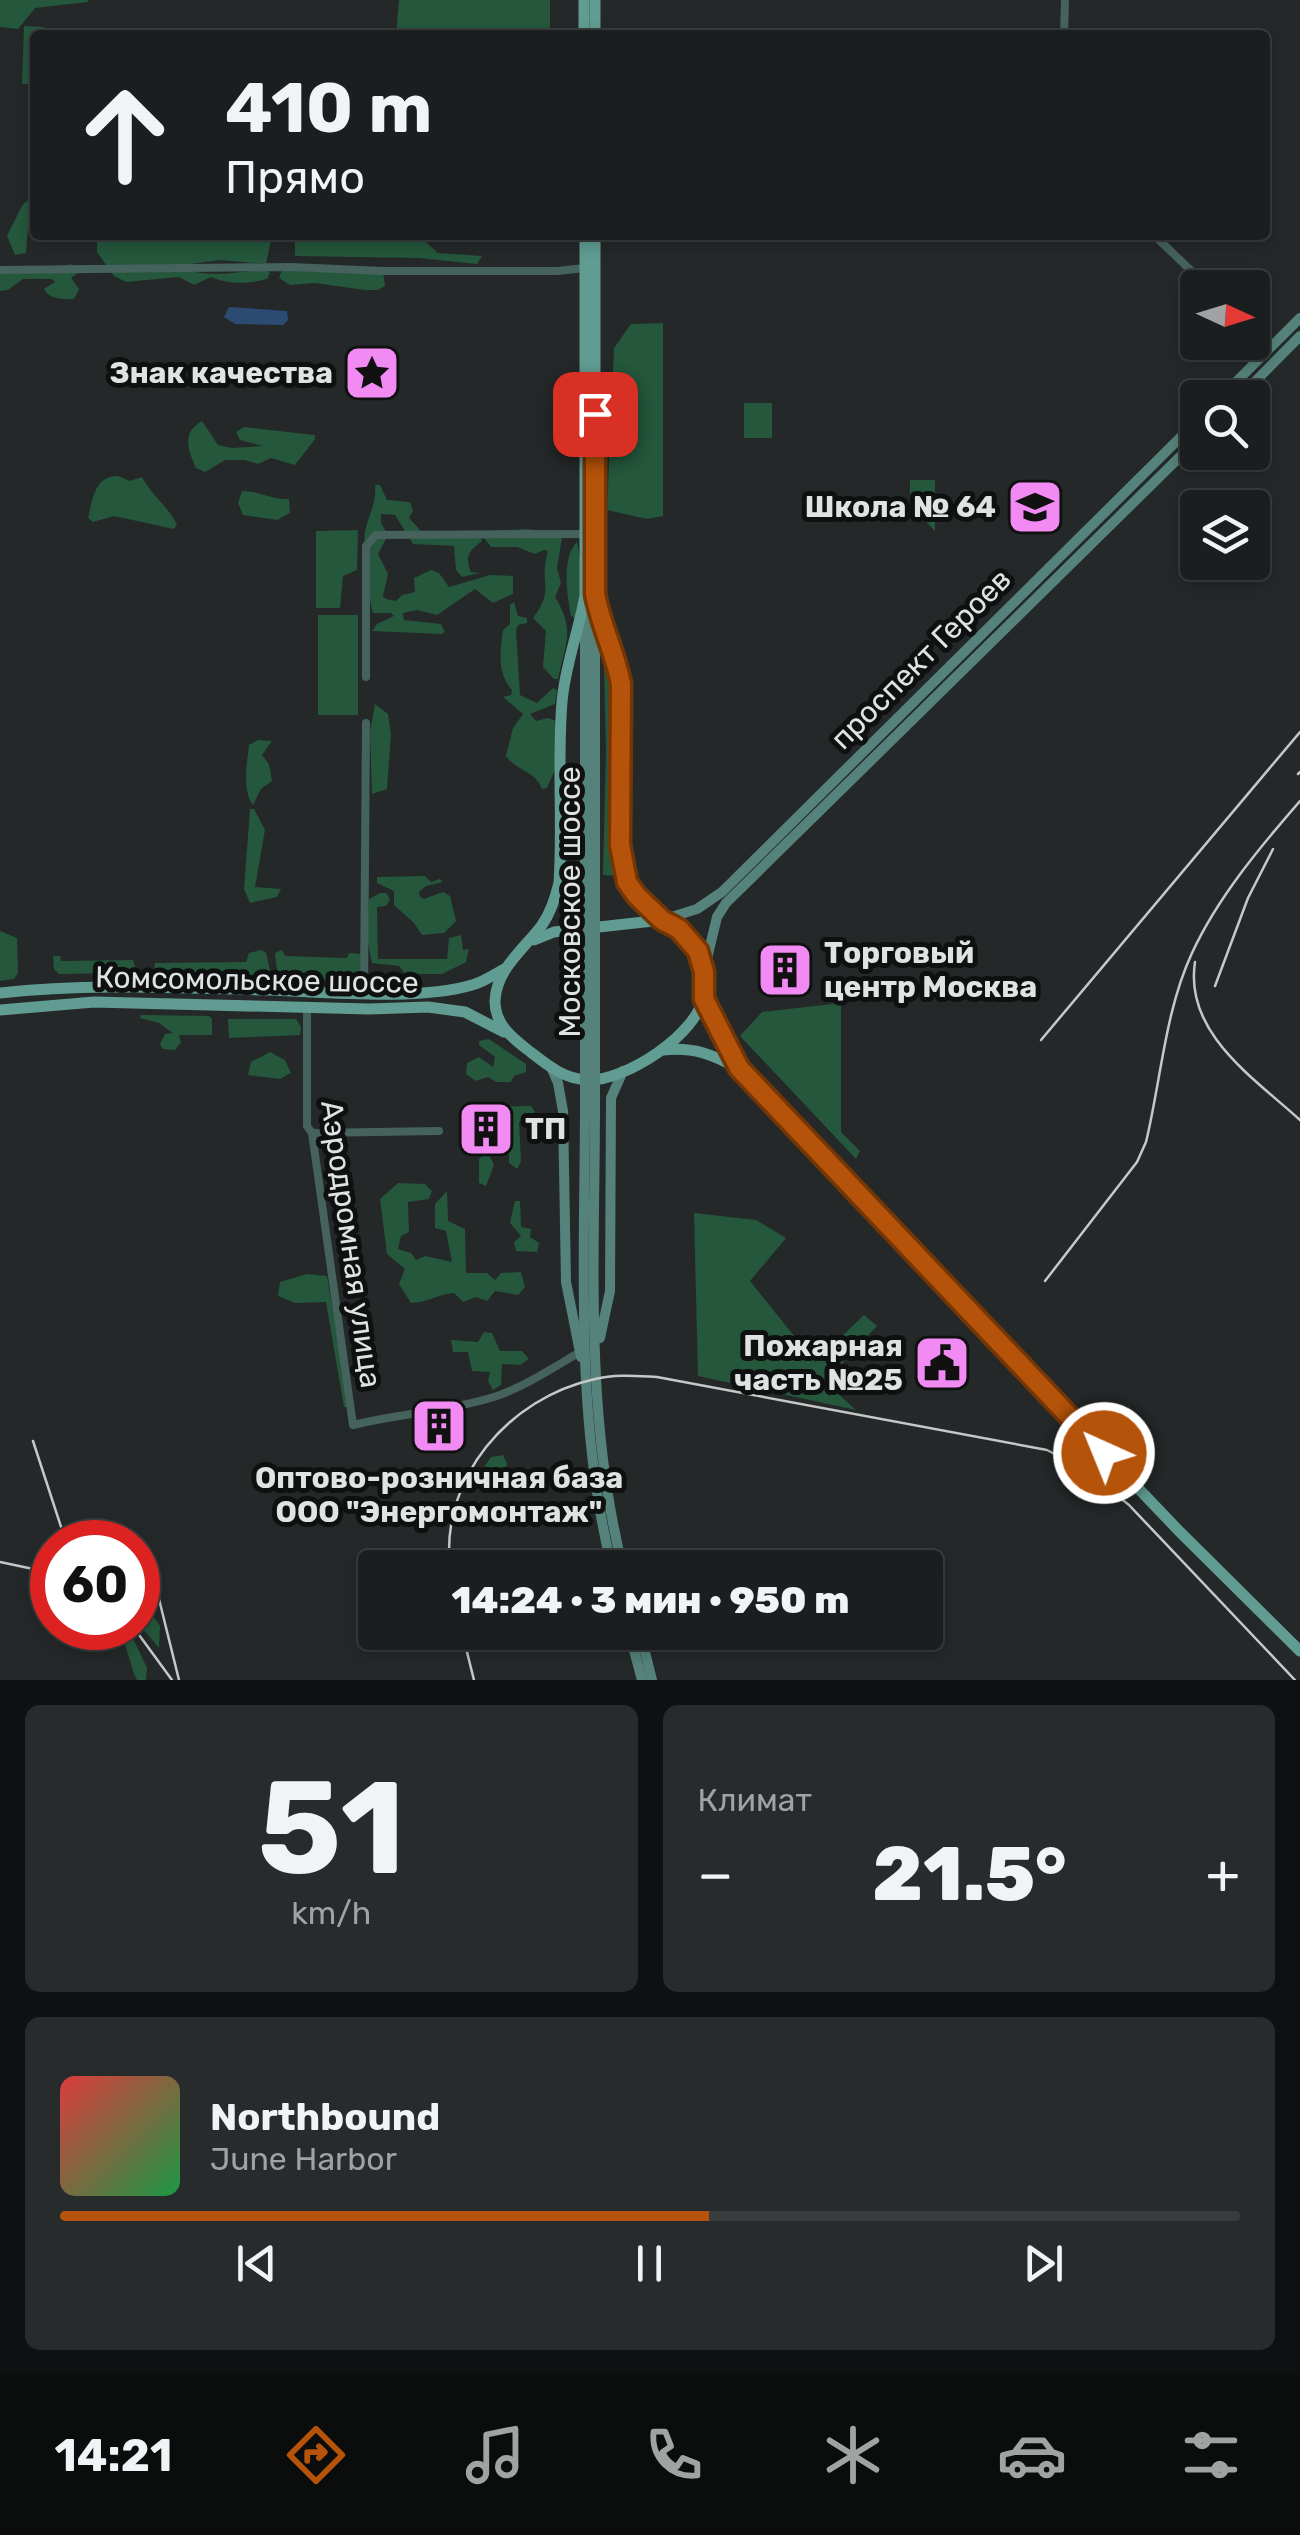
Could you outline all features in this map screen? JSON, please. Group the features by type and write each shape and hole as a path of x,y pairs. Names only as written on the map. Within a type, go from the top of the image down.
{"main road":[{"path":"584,0 584,30"},
{"path":"595,0 595,30"},
{"name":"Московское шоссе","path":"586,240 590,267 590,1369 594,1488 608,1550"},
{"name":"Московское шоссе","path":"590,594 585,534 590,267 594,240"},
{"path":"1238,380 1300,318"},
{"path":"1257,380 1300,336"},
{"name":"проспект Героев","path":"662,920 697,909 722,892 1180,438"},
{"name":"проспект Героев","path":"704,972 717,917 741,888 1180,456"},
{"path":"590,594 618,666 621,684 622,865 636,895 662,920 689,938 704,972 704,999 692,1024 661,1050 623,1071 590,1080 563,1075 508,1034 498,1018 495,1001 506,968 554,904 560,883 562,704 590,594"},
{"path":"527,943 554,932 662,920"},
{"name":"Комсомольское шоссе","path":"0,993 40,988 131,987 364,993 456,989 482,982 506,968"},
{"path":"704,999 739,1068 1179,1531 1300,1651"},
{"name":"Комсомольское шоссе","path":"0,1010 94,1002 454,1009 508,1034"},
{"path":"661,1050 686,1048 707,1052 739,1068"},
{"path":"550,1067 564,1111 566,1282 580,1352 590,1369"},
{"path":"590,1369 610,1290 611,1098 623,1071"},
{"name":"Московское шоссе","path":"590,1369 604,1486 618,1550"},
{"path":"634,1650 642,1680"},
{"path":"644,1650 652,1680"}],"street":[{"path":"1064,30 1065,0"},
{"path":"1159,240 1190,270"},
{"path":"0,270 291,267 557,271 590,267"},
{"path":"366,677 366,546 376,535 585,534"},
{"path":"364,993 366,723"},
{"name":"Аэродромная улица","path":"306,1008 307,1126 312,1134 353,1426 381,1417 405,1417 500,1395 580,1352"},
{"path":"312,1134 439,1131"}],"green space":[{"path":"0,0 88,2 35,8 18,29 0,27"},
{"path":"399,0 550,0 550,30 396,30"},
{"path":"24,26 45,27 30,30 30,84 22,84"},
{"path":"30,200 26,253 15,255 7,236 23,204"},
{"path":"97,240 271,240 266,264 220,260 182,265 209,274 265,269 270,273 267,279 246,283 211,277 194,285 179,277 126,282 114,276 97,252"},
{"path":"295,240 424,240 438,253 482,256 477,264 419,258 295,256"},
{"path":"0,266 79,267 71,278 79,289 74,299 47,293 44,289 55,282 52,279 23,279 0,291"},
{"path":"282,270 383,272 385,286 365,290 315,283 290,285 279,278"},
{"path":"663,323 663,516 647,519 607,510 614,348 631,324"},
{"path":"744,403 772,403 772,438 744,438"},
{"path":"202,421 218,445 232,448 263,446 240,440 236,432 244,427 315,435 315,439 295,465 271,458 258,464 225,460 205,472 196,468 188,442 191,431"},
{"path":"118,476 130,481 142,477 174,519 174,529 114,516 93,522 88,518 99,484"},
{"path":"910,480 935,480 935,531 910,505"},
{"path":"375,485 380,485 387,500 410,502 413,511 409,518 422,532 480,537 482,541 468,557 471,572 480,573 462,577 456,570 454,546 413,544 395,515 381,514 388,535 378,554 388,574 383,596 386,599 396,601 415,592 414,578 431,570 439,573 449,587 490,575 513,576 513,594 493,603 475,589 437,615 417,610 403,613 404,620 441,624 445,632 441,634 372,631 394,616 373,613 367,584 364,541"},
{"path":"242,491 289,499 290,513 277,520 243,515 238,503"},
{"path":"358,530 357,570 343,576 340,608 316,608 316,531"},
{"path":"488,531 560,532 562,537 557,568 561,583 555,597 565,619 567,638 558,679 543,667 546,631 533,618 544,599 548,551 535,554 517,547 491,547 484,538"},
{"path":"577,542 583,573 576,619 571,616 566,577 569,557"},
{"path":"514,602 518,616 527,618 527,623 518,625 516,630 520,695 537,703 553,688 557,690 555,704 530,714 536,721 556,721 555,770 547,788 542,789 535,778 506,756 513,728 523,714 503,697 511,695 512,690 504,677 501,655 503,630 510,624 510,605"},
{"path":"318,615 358,615 358,715 318,715"},
{"path":"607,666 613,666 617,698 616,876 603,875"},
{"path":"375,704 388,714 391,734 387,789 372,794 370,732"},
{"path":"258,740 272,741 262,755 269,764 272,781 261,789 253,805 247,793 246,768 249,745"},
{"path":"250,809 254,809 265,830 255,887 281,889 277,897 250,903 244,889"},
{"path":"425,876 431,882 443,882 426,886 419,892 420,897 443,892 450,896 456,921 444,933 422,935 394,905 394,891 377,883 377,877"},
{"path":"386,893 390,899 386,906 377,907 378,959 447,959 449,938 461,935 463,950 469,949 466,962 442,974 405,974 399,966 372,963 367,939 369,899"},
{"path":"0,931 17,938 18,973 14,979 0,981"},
{"path":"282,950 285,956 347,958 349,953 361,954 360,981 278,980 275,953"},
{"path":"249,953 266,953 272,979 155,977 153,973 155,963 246,962"},
{"path":"53,956 60,956 61,961 133,960 136,969 133,973 59,974 54,969"},
{"path":"841,1003 841,1132 860,1151 856,1159 740,1036 762,1012"},
{"path":"209,1016 212,1035 179,1035 181,1042 175,1050 163,1049 160,1044 165,1034 173,1033 159,1023 140,1018"},
{"path":"228,1019 296,1019 300,1035 229,1038"},
{"path":"489,1039 526,1064 526,1072 514,1076 511,1082 496,1082 488,1077 476,1081 466,1074 467,1063 479,1057 493,1067 495,1057 479,1045 479,1041"},
{"path":"270,1052 285,1060 291,1073 280,1079 248,1075 251,1062"},
{"path":"531,1106 535,1112 519,1122 521,1162 517,1169 509,1163 509,1142 501,1134 507,1116 485,1115 492,1142 488,1153 494,1165 486,1186 479,1183 479,1159 485,1153 477,1143 472,1107"},
{"path":"398,1183 425,1184 432,1191 429,1199 408,1202 409,1232 401,1236 398,1249 411,1253 416,1260 425,1256 452,1262 446,1231 435,1228 435,1204 447,1191 448,1221 465,1229 466,1273 487,1273 495,1280 501,1273 521,1272 525,1287 518,1295 495,1291 487,1301 476,1297 463,1302 454,1293 411,1303 399,1284 405,1269 387,1254 380,1199"},
{"path":"515,1201 520,1201 521,1227 531,1229 530,1237 539,1243 537,1252 516,1251 514,1242 521,1236 510,1223"},
{"path":"694,1213 756,1220 786,1238 750,1281 815,1362 864,1315 877,1326 825,1382 856,1410 698,1376"},
{"path":"307,1274 327,1276 349,1407 344,1407 326,1302 295,1303 278,1296 280,1282"},
{"path":"484,1332 492,1333 500,1351 522,1351 529,1359 520,1365 502,1364 501,1385 493,1390 488,1381 490,1372 472,1371 468,1352 453,1352 451,1340 478,1342"},
{"path":"503,1455 507,1464 503,1485 494,1490 483,1485 480,1473 491,1457"},
{"path":"127,1650 138,1650 147,1668 146,1680 137,1680"}],"water":[{"path":"229,307 287,311 288,320 283,325 235,324 224,317"}],"railway":[{"path":"1041,1040 1300,732"},
{"path":"1045,1281 1137,1162 1146,1142 1176,998 1192,953 1227,892 1300,801"},
{"path":"1215,986 1248,898 1273,849"},
{"path":"1195,962 1194,987 1211,1032 1244,1070 1300,1120"},
{"path":"450,1550 456,1503 469,1473 486,1446 509,1423 564,1389 595,1379 657,1377 1047,1450 1087,1471 1129,1505 1295,1680"},
{"path":"33,1441 59,1520"},
{"path":"0,1562 30,1568"},
{"path":"160,1603 179,1680"},
{"path":"150,1650 172,1680"},
{"path":"466,1650 474,1680"}],"place":[{"name":"Знак качества","path":"372,373"},
{"name":"Школа № 64","path":"1035,507"},
{"name":"Торговый центр Москва","path":"785,970"},
{"name":"ТП","path":"486,1129"},
{"name":"Пожарная часть №25","path":"942,1363"},
{"name":"Оптово-розничная база ООО \"Энергомонтаж\"","path":"439,1426"}],"route":[{"path":"595,414 595,594 621,684 620,845 627,882 662,920 689,938 698,951 710,1017 739,1068 1104,1453"}]}
